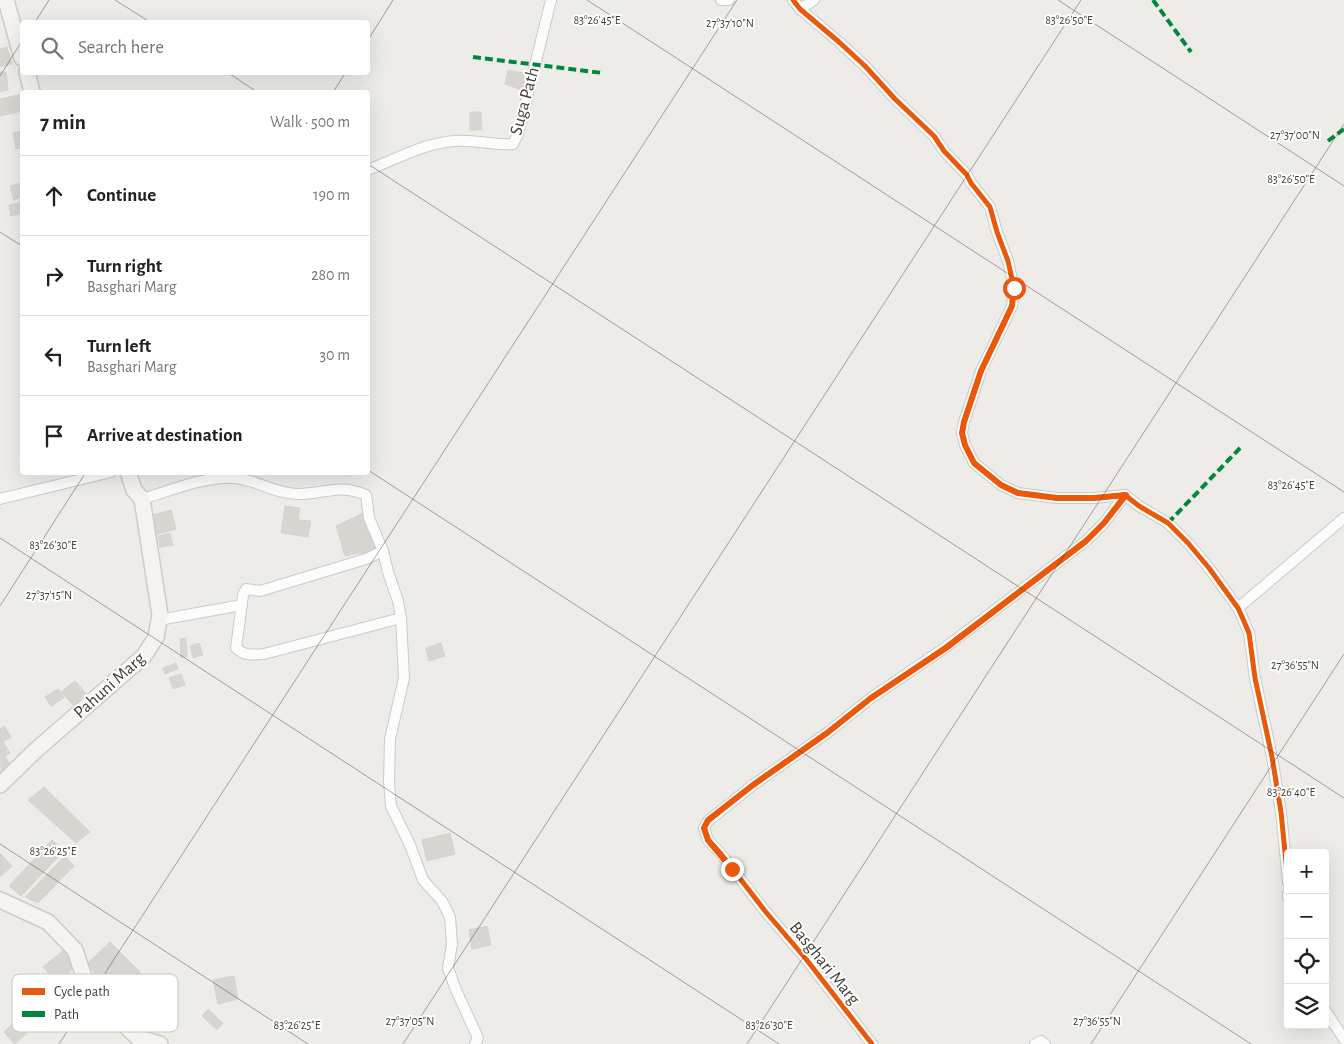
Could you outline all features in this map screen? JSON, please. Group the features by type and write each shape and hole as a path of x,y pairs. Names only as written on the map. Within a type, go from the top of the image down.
{"street":[{"path":"6,0 20,51"},
{"name":"Suga Path","path":"370,169 424,147 444,142 513,144 518,134 551,0"},
{"path":"722,0 729,0"},
{"path":"793,0 800,9 865,66 895,99 934,136 944,151 967,175 971,184 990,206 1008,261 1014,288 1012,306 981,371 964,422 962,433 974,463 1001,485 1018,493 1057,498 1094,498 1126,495 1140,506 1160,517 1183,538 1209,568 1238,608 1249,633 1255,678 1267,728 1281,812 1285,849"},
{"path":"800,9 814,0"},
{"path":"28,75 32,90"},
{"path":"0,500 98,475"},
{"name":"Pahuni Marg","path":"0,786 36,750 144,656 156,637 160,615 142,499 134,490 129,475"},
{"path":"142,499 221,478 247,480 284,492 298,494 353,489 366,495 369,518 383,551 398,601 401,618 404,678 390,739 389,782 391,806 410,845 423,880 442,901 450,917 452,944 448,968 478,1038 475,1044"},
{"name":"Basghari Marg","path":"872,1044 806,959 708,840 704,828 708,820 753,785 827,733 871,698 946,648 1086,541 1104,523 1126,495"},
{"path":"1238,608 1344,518"},
{"path":"383,551 366,559 260,591 246,588 243,594 236,648 241,653 249,655 264,654 401,618"},
{"path":"159,620 242,605"},
{"path":"0,900 48,922 75,950 83,974"},
{"path":"1329,1016 1344,1039"},
{"path":"132,1032 138,1038 160,1044"},
{"path":"1035,1044 1041,1041 1045,1044"}],"building":[{"path":"7,47 12,64 0,67 0,49"},
{"path":"508,70 529,74 522,90 505,84"},
{"path":"0,72 6,72 8,90 0,92"},
{"path":"20,94 20,111 0,116 0,99"},
{"path":"470,112 481,112 482,130 470,130"},
{"path":"20,131 20,148 16,149 13,133"},
{"path":"20,184 20,198 14,200 10,186"},
{"path":"20,202 20,214 11,216 9,205"},
{"path":"285,506 300,508 298,520 311,521 308,537 281,533"},
{"path":"171,510 176,529 157,534 152,515"},
{"path":"365,512 376,550 345,556 336,526"},
{"path":"170,533 173,545 160,547 158,536"},
{"path":"186,638 187,657 181,657 180,639"},
{"path":"199,643 203,655 193,658 190,646"},
{"path":"441,643 445,656 429,661 426,648"},
{"path":"176,663 178,669 165,674 163,668"},
{"path":"181,674 185,685 173,689 169,678"},
{"path":"75,681 86,693 73,705 61,692"},
{"path":"58,689 64,698 51,706 45,697"},
{"path":"4,726 11,737 3,742 10,753 5,756 11,766 1,773 0,729"},
{"path":"44,787 90,832 76,843 28,800"},
{"path":"450,833 455,854 427,861 422,840"},
{"path":"52,840 64,851 21,896 9,886"},
{"path":"0,853 12,866 0,877"},
{"path":"65,856 74,866 38,903 25,897"},
{"path":"487,926 491,945 472,949 469,930"},
{"path":"110,942 141,973 96,974 87,964"},
{"path":"64,950 74,968 67,974 50,974 43,967"},
{"path":"234,976 238,999 218,1004 213,980"},
{"path":"208,1009 223,1023 217,1030 202,1016"},
{"path":"12,1024 12,1032 28,1032 15,1044 4,1032"}],"marked path":[{"path":"1153,0 1191,52"},
{"path":"473,57 603,73"},
{"path":"1328,141 1344,129"},
{"path":"1168,523 1241,447"}],"cycle path":[{"path":"793,0 800,9 865,66 895,99 934,136 944,151 967,175 990,207 1008,261 1014,288 1012,306 981,371 964,422 962,433 965,445 974,463 1001,485 1018,493 1057,498 1094,498 1125,495 1139,506 1168,523 1209,568 1238,608 1249,633 1255,678 1272,757 1285,849"},
{"path":"872,1044 806,959 708,840 704,828 708,821 753,785 827,733 871,698 946,647 1086,541 1104,523 1125,495"}],"route":[{"path":"732,869 708,840 704,828 708,820 753,785 827,733 871,698 946,648 1086,541 1104,523 1126,495 1094,498 1057,498 1018,493 1001,485 974,463 965,445 962,433 964,422 981,371 1000,335 1012,306 1014,288"}]}
